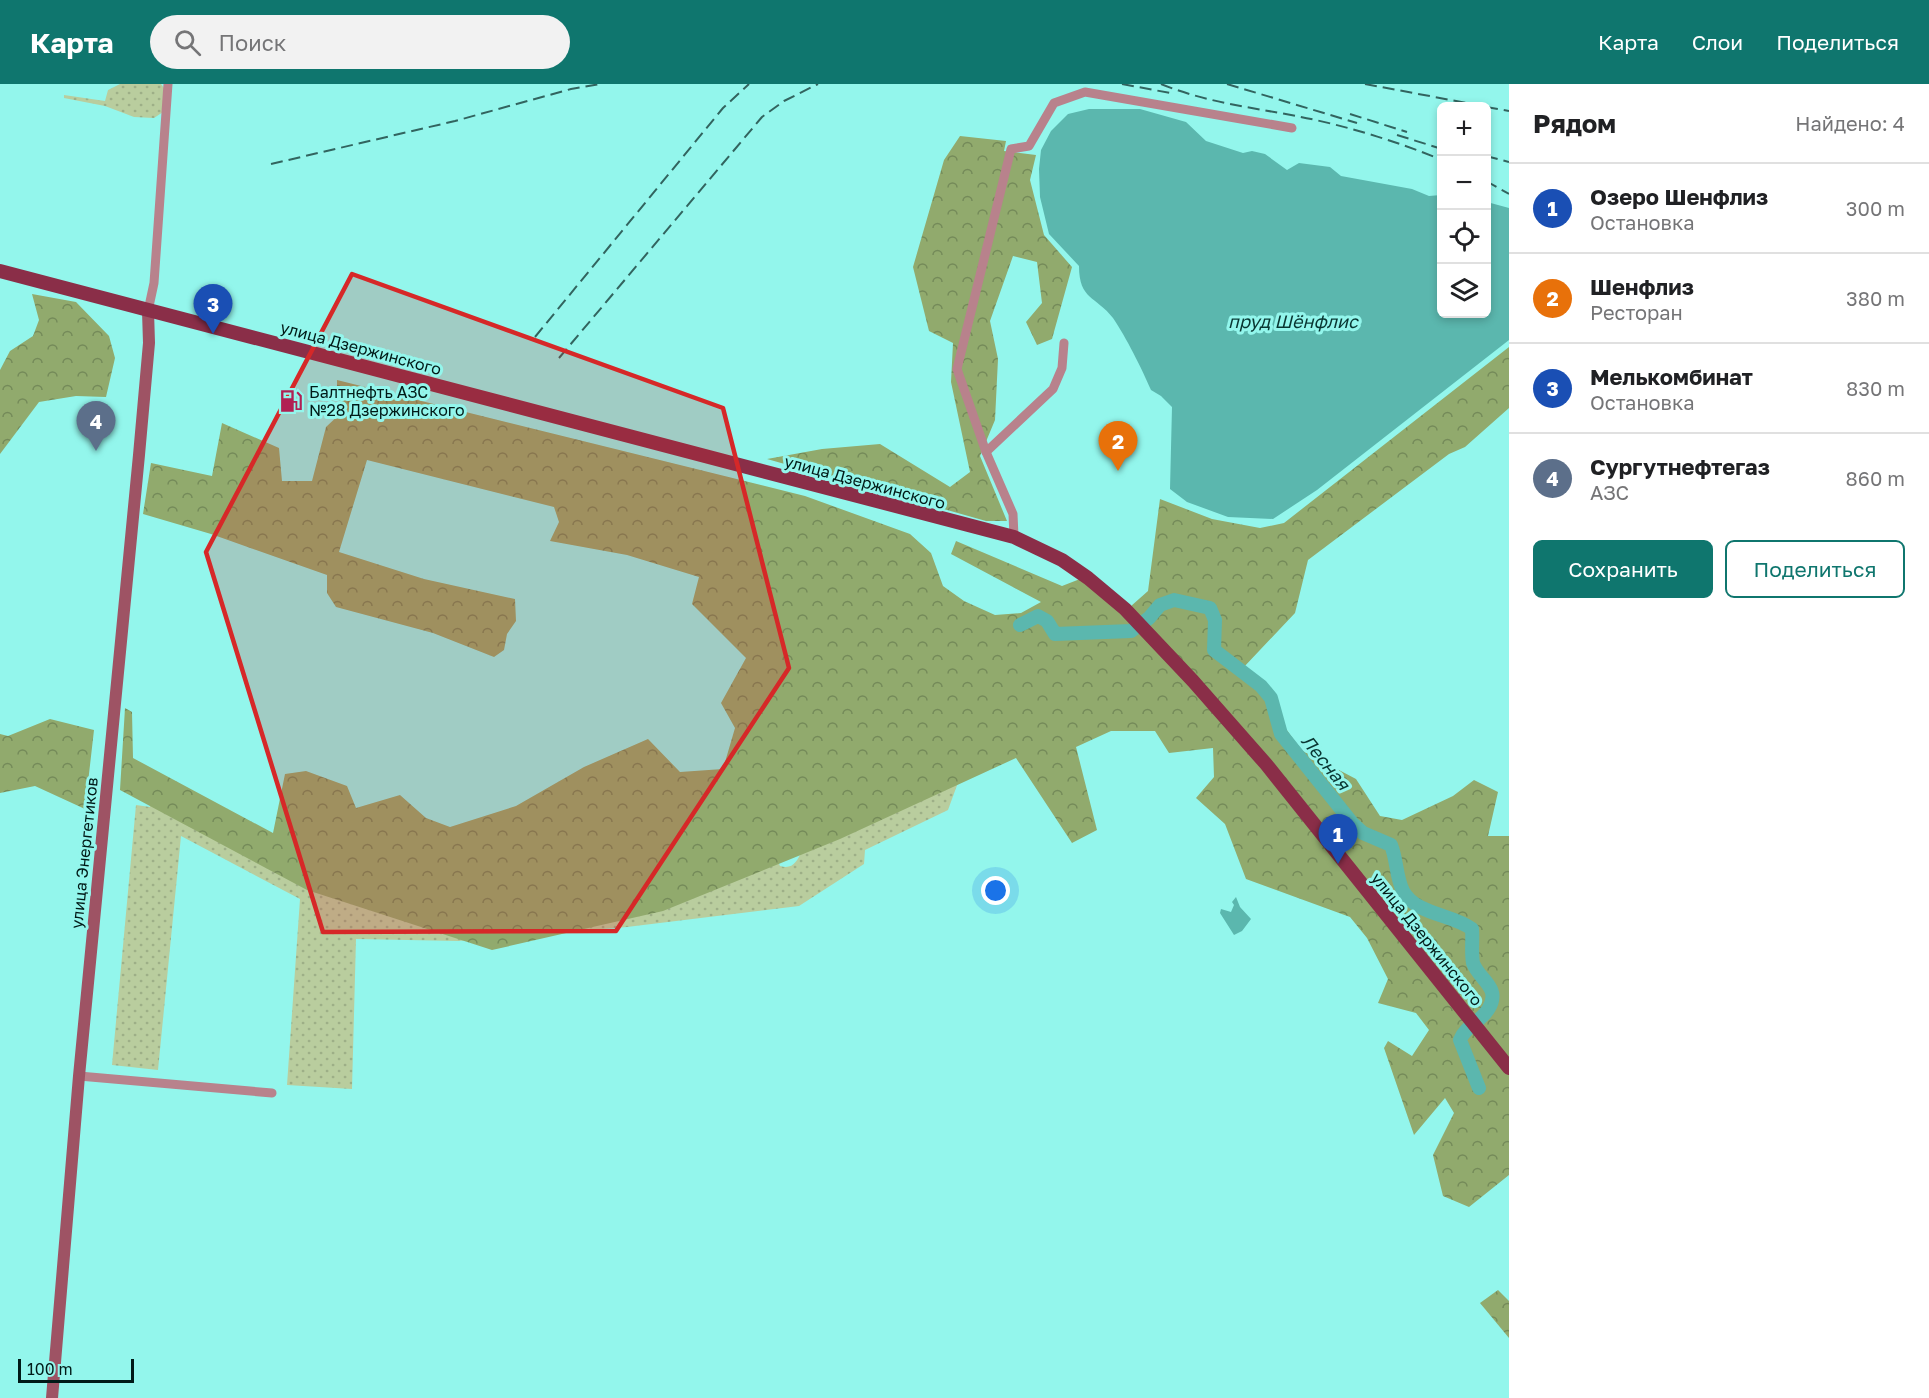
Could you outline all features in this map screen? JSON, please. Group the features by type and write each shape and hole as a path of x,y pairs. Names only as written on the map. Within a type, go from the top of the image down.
{"main road":[{"name":"улица Дзержинского","path":"0,271 1014,537 1062,560 1115,599 1228,719 1509,1068"},
{"name":"улица Энергетиков","path":"52,1398 79,1076 149,343 148,311"}],"street":[{"path":"148,311 154,283 168,84"},
{"path":"1014,537 1013,514 986,452 957,369 1011,149 1029,146 1054,103 1085,92 1292,128"},
{"path":"986,452 1053,389 1062,368 1064,343"},
{"path":"79,1076 272,1094"}],"highlighted area":[{"path":"352,274 723,408 789,668 616,931 323,932 206,552"}],"green space":[{"path":"120,84 161,84 164,88 163,112 154,118 134,117 105,106 64,98 64,95 105,101 108,90"},
{"path":"960,136 1006,141 1004,151 1036,155 1030,180 1044,235 1072,267 1052,339 1037,345 1026,322 1042,303 1037,262 1013,256 990,321 998,359 995,420 980,456 1007,521 986,521 767,459 822,449 880,444 950,487 970,472 951,382 953,343 929,331 913,267 944,160"},
{"path":"32,294 76,302 109,336 115,358 106,397 76,396 39,402 0,454 0,370 10,351 33,336 39,320"},
{"path":"1509,347 1509,408 1465,447 1449,454 1308,560 1295,613 1243,668 1301,750 1356,779 1380,816 1402,820 1453,796 1474,780 1498,792 1488,836 1509,836 1509,1175 1469,1207 1443,1196 1433,1155 1454,1113 1445,1098 1414,1135 1384,1048 1388,1041 1412,1056 1429,1030 1416,1013 1378,1003 1388,979 1367,938 1350,917 1246,879 1225,824 1196,798 1214,777 1213,748 1169,753 1155,731 1111,731 1076,747 1097,830 1072,843 1016,758 840,839 663,911 492,950 307,890 120,790 125,708 132,712 133,758 273,833 285,774 306,771 347,786 356,808 400,795 426,818 450,827 516,806 584,767 648,739 680,772 723,769 735,728 721,703 746,658 692,604 699,577 627,555 550,541 559,522 554,507 367,460 339,552 424,579 515,599 516,621 507,634 504,650 494,657 433,633 336,607 327,593 327,575 211,534 143,514 151,463 212,476 222,423 279,448 282,481 312,481 326,427 343,411 337,393 337,380 805,496 910,534 931,553 943,586 964,601 995,615 1021,613 1041,602 951,554 956,541 1062,586 1080,579 1122,614 1148,591 1160,499 1212,519 1260,528 1284,523"},
{"path":"50,719 94,730 85,809 35,786 0,793 0,734 8,736"},
{"path":"967,758 948,810 865,850 864,864 799,906 627,927 458,941 356,939 352,1089 287,1085 300,899 181,836 158,1070 112,1065 136,805 150,807 153,784 265,854 314,816 777,859 780,866 788,867 794,864 802,851"},
{"path":"1498,1290 1509,1301 1509,1338 1480,1303"}],"water":[{"name":"пруд Шёнфлис","path":"1089,109 1140,109 1186,122 1206,141 1243,153 1252,151 1265,154 1287,170 1299,163 1330,167 1341,176 1412,189 1429,196 1437,195 1437,318 1491,318 1491,203 1509,208 1509,340 1317,490 1273,519 1228,517 1187,502 1170,489 1172,407 1151,390 1134,353 1113,318 1085,292 1079,266 1049,234 1040,197 1041,150 1051,131 1068,114"},
{"path":"1236,897 1240,907 1251,919 1242,931 1234,935 1220,913 1221,909 1231,912 1234,905 1232,902"}],"waterway":[{"name":"Лесная","path":"1020,625 1038,616 1047,621 1055,634 1131,631 1149,618 1160,605 1174,600 1210,608 1215,620 1214,650 1261,686 1271,698 1281,734 1353,824 1363,833 1391,845 1401,886 1409,899 1426,910 1455,920 1472,929 1473,963 1488,984 1492,994 1492,1001 1486,1013 1462,1035 1460,1040 1479,1088"}],"railway":[{"path":"271,164 455,121 571,89 600,84"},
{"path":"535,337 723,108 749,84"},
{"path":"559,358 762,117 784,101 818,84"},
{"path":"1122,84 1170,93"},
{"path":"1161,84 1211,100 1351,129 1437,158"},
{"path":"1227,84 1357,123"},
{"path":"1365,84 1462,102"},
{"path":"1491,108 1509,111"},
{"path":"1350,114 1407,132"},
{"path":"1397,135 1437,147"},
{"path":"1491,157 1509,162"},
{"path":"1491,184 1509,194"}],"place":[{"name":"Мелькомбинат","path":"213,334"},
{"name":"Балтнефть АЗС №28 Дзержинского","path":"291,401"},
{"name":"Сургутнефтегаз","path":"96,451"},
{"name":"Шенфлиз","path":"1118,471"},
{"name":"Озеро Шенфлиз","path":"1338,864"}]}
